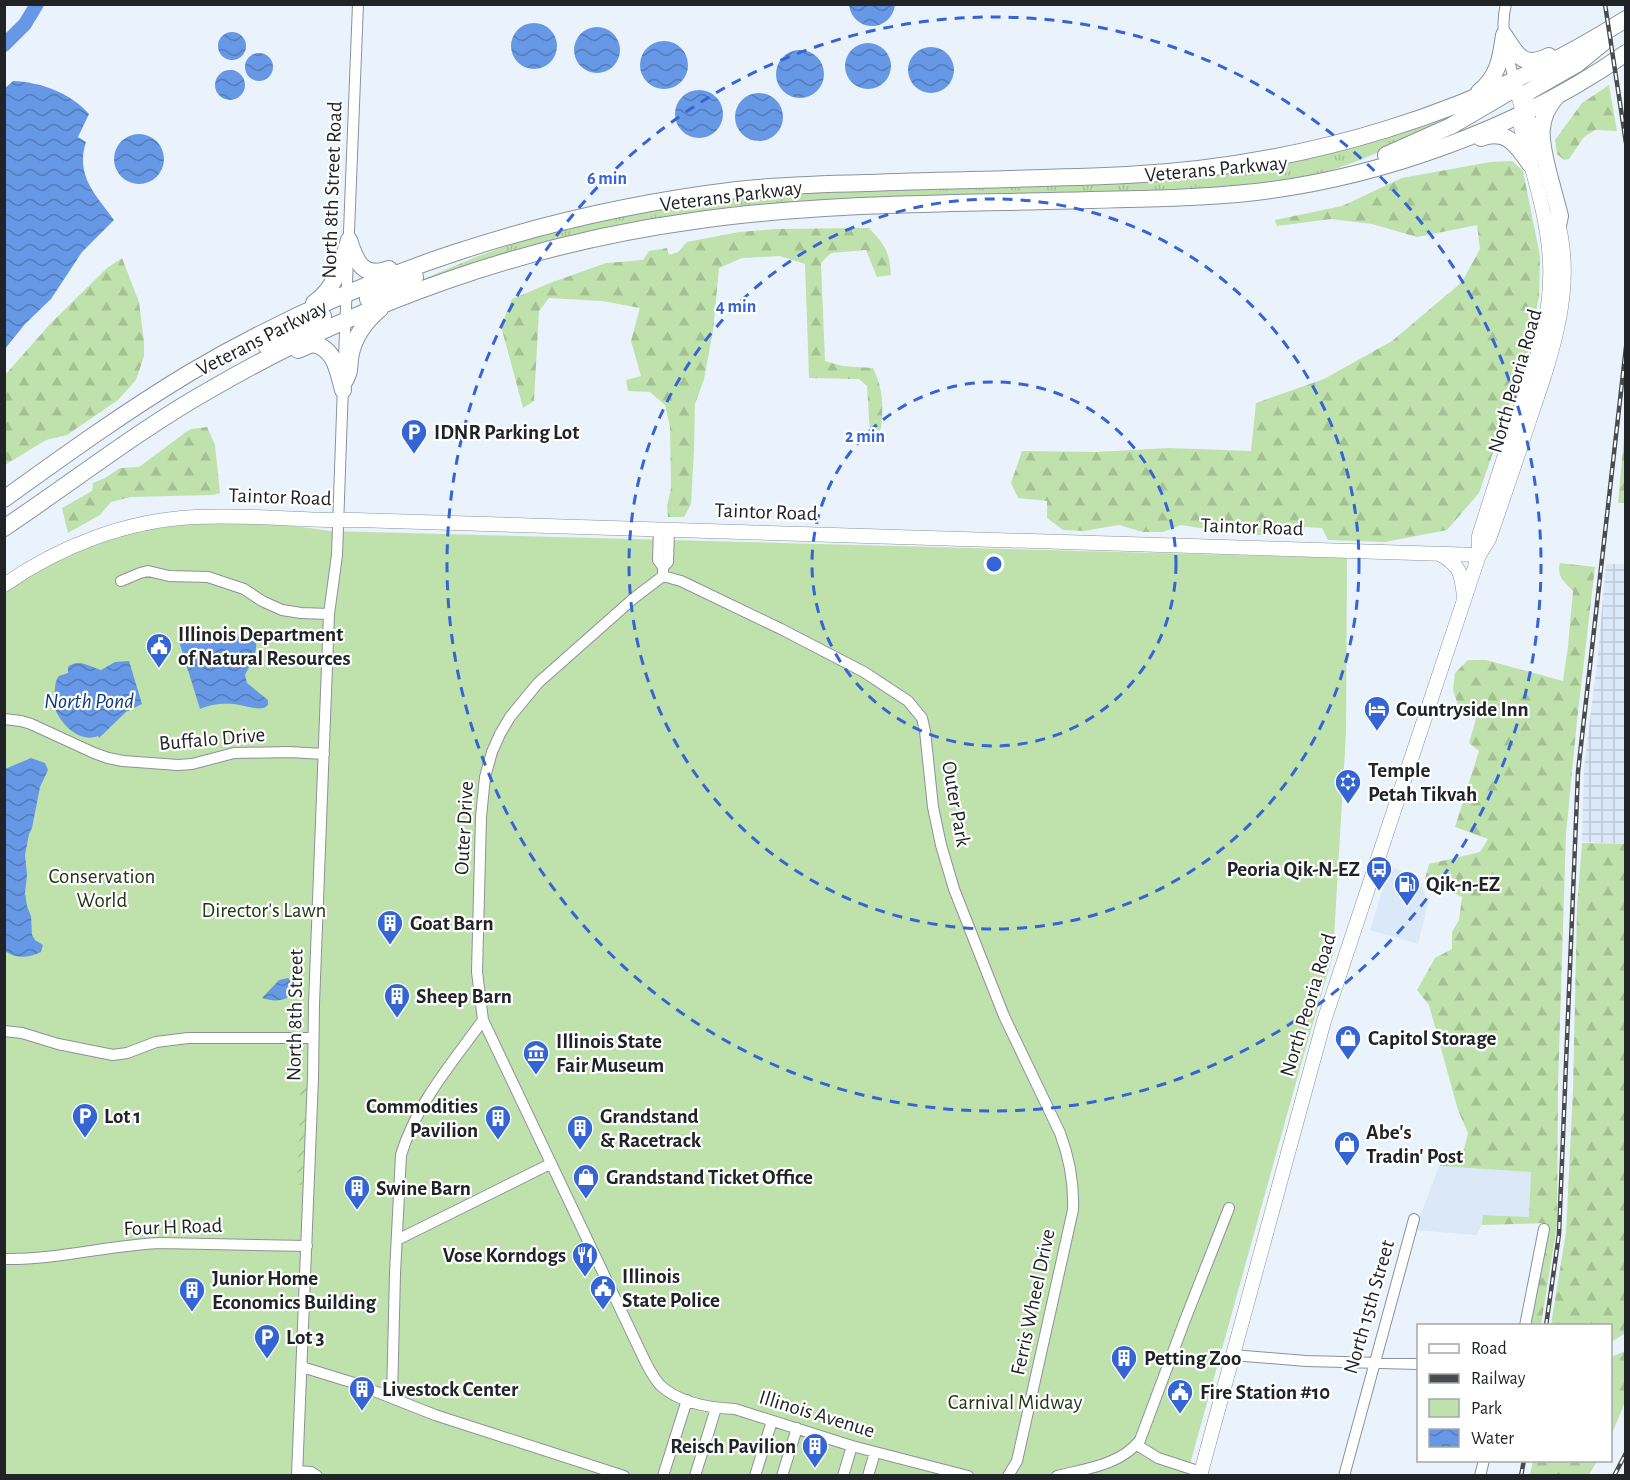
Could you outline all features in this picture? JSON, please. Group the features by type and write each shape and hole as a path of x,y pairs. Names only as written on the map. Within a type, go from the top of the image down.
{"highway":[{"path":"1328,179 1451,126 1506,95 1511,90 1514,80 1585,44 1626,19"},
{"path":"1626,24 1576,64 1528,92 1523,102 1523,112 1604,68 1626,53"},
{"path":"1504,35 1516,54 1533,62 1538,62 1574,43 1585,44"},
{"path":"1467,102 1487,86 1495,72 1501,56 1504,35"},
{"name":"Veterans Parkway","path":"4,499 120,417 231,349 348,293 486,242 608,211 737,190 811,185 1127,175 1219,167 1293,154 1357,138 1467,102 1514,80"},
{"path":"1558,225 1560,216 1541,138 1546,112 1560,93"},
{"name":"Veterans Parkway","path":"4,528 147,428 267,358 389,302 487,267 541,252 613,235 690,221 758,213 832,207 1191,197 1260,191 1328,179 1377,167 1452,143 1523,112"},
{"path":"1377,167 1411,164 1495,134 1514,142 1530,164"},
{"path":"346,320 363,301 487,248 486,242 459,245 377,273 367,271 359,264 354,256 350,240"},
{"path":"287,321 318,300 330,286 342,264 350,240"},
{"path":"190,401 200,389 219,376 329,312 348,293"},
{"path":"343,387 350,374 351,353 360,333 368,320 389,302"},
{"path":"212,388 234,383 312,344 321,346 332,355 343,387"}],"main road":[{"name":"North Peoria Road","path":"1201,1474 1324,1022 1464,599 1479,555 1489,539 1542,383 1558,328 1564,264 1558,225 1529,120 1523,112 1514,80"},
{"name":"North Peoria Road","path":"1479,555 1479,536 1538,356 1547,321 1549,302 1551,263 1547,232 1521,127 1523,112"},
{"name":"Taintor Road","path":"4,585 57,554 96,537 133,526 178,518 213,516 1479,555"},
{"path":"1440,554 1459,569 1464,599"}],"street":[{"name":"North 8th Street Road","path":"339,520 358,4"},
{"path":"1506,4 1504,35 1514,80"},
{"name":"North 8th Street","path":"297,1473 329,614 339,520"},
{"path":"663,571 658,560 664,530"},
{"path":"121,581 148,571 169,576 208,577 244,589 282,610 329,614"},
{"name":"Outer Drive","path":"659,1384 645,1361 483,1020 477,972 481,818 485,777 500,734 510,717 538,683 663,571"},
{"name":"Outer Park","path":"663,571 864,672 908,701 922,718 933,807 951,879 1005,1016 1060,1133 1069,1169"},
{"name":"Buffalo Drive","path":"4,719 31,724 94,753 123,761 179,765 234,753 324,754"},
{"path":"392,1398 401,1155 406,1138 437,1084 483,1020"},
{"path":"4,1031 22,1033 58,1044 113,1055 127,1053 156,1042 188,1038 313,1038"},
{"path":"397,1240 550,1164"},
{"name":"Ferris Wheel Drive","path":"1008,1476 1017,1461 1073,1210 1069,1169"},
{"path":"1057,1476 1111,1461 1137,1445 1229,1208"},
{"name":"North 15th Street","path":"1344,1476 1414,1219"},
{"path":"1525,1324 1544,1229"},
{"name":"Four H Road","path":"4,1259 63,1256 161,1243 307,1246"},
{"path":"1233,1355 1306,1361 1417,1364"},
{"path":"302,1367 354,1383 435,1415 621,1475"},
{"name":"Illinois Avenue","path":"659,1384 670,1393 687,1400 716,1408 735,1409 852,1446 968,1476"},
{"path":"663,1476 687,1400"},
{"path":"695,1476 716,1408"},
{"path":"755,1476 772,1421"},
{"path":"782,1476 797,1428"},
{"path":"1137,1445 1158,1458 1201,1474"},
{"path":"843,1476 852,1446"},
{"path":"868,1476 875,1452"},
{"path":"297,1473 313,1474"}],"shaded area":[{"path":"1606,564 1625,564 1625,844 1582,842 1584,768 1598,655"},
{"path":"1390,866 1419,878 1428,903 1418,944 1370,930"},
{"path":"1439,1166 1531,1172 1530,1217 1484,1215 1482,1225 1476,1235 1415,1230"}],"green space":[{"path":"1609,85 1617,131 1595,130 1584,137 1569,159 1564,160 1557,154 1555,140 1582,103"},
{"path":"1472,106 1412,137 1351,164 1291,180 1240,187 783,204 410,287 409,285 476,257 546,232 652,209 759,195 1162,179"},
{"path":"1512,161 1523,171 1540,256 1539,297 1528,351 1479,493 1447,530 1385,542 1328,540 1322,528 1305,527 1294,535 1243,535 1181,525 1163,532 1143,532 1119,525 1084,531 1063,530 1047,518 1047,501 1018,498 1011,483 1022,451 1096,452 1169,448 1251,451 1256,403 1324,379 1392,341 1462,282 1480,249 1477,225 1417,237 1372,224 1331,219 1277,226 1275,220 1342,206 1402,178 1490,162"},
{"path":"869,228 886,249 891,275 877,277 866,250 831,253 821,263 825,361 842,366 873,368 882,398 881,429 877,432 870,432 867,386 859,379 809,378 805,264 780,256 742,258 719,268 713,331 704,379 695,404 691,504 684,517 668,517 667,506 671,488 670,427 665,405 650,392 628,391 626,380 641,376 631,341 640,308 602,301 549,298 539,311 534,401 523,408 501,326 512,299 606,263 643,260 649,251 667,248 669,255 678,252 687,242 739,232 776,229"},
{"path":"122,258 139,302 144,342 144,356 136,380 118,400 67,435 46,440 5,465 5,375 51,323 107,268"},
{"path":"207,427 215,445 220,493 131,497 111,502 100,515 68,533 62,508 92,491 93,483 120,468 139,467 191,429"},
{"path":"1625,427 1625,503 1618,503"},
{"path":"200,522 265,524 330,531 1347,558 1346,733 1333,955 1187,1475 5,1475 4,592 65,556 133,532"},
{"path":"1560,563 1595,567 1566,834 1558,1085 1557,1225 1541,1324 1528,1324 1548,1229 1547,1223 1482,1225 1483,1215 1529,1217 1531,1172 1439,1166 1463,1153 1468,1133 1458,1110 1429,1005 1417,990 1435,958 1452,949 1452,932 1459,920 1462,897 1425,879 1429,864 1480,852 1488,839 1455,827 1479,751 1469,743 1476,719 1473,712 1459,708 1453,690 1455,673 1468,660 1486,660 1563,681 1573,591 1564,582 1559,567"},
{"path":"1582,843 1625,844 1626,1333 1612,1341 1612,1324 1551,1324 1566,1232 1573,1090 1577,908"},
{"path":"301,1078 308,1078 307,1099 300,1098"},
{"path":"300,1112 306,1112 303,1183 297,1185"},
{"path":"1625,1351 1625,1402 1612,1434 1612,1357"},
{"path":"1533,1462 1596,1462 1589,1475 1530,1475"}],"water":[{"path":"849,4 895,5 887,21 872,26 857,21"},
{"path":"534,23 550,30 557,46 550,62 534,69 518,62 511,46 518,30"},
{"path":"597,27 613,34 620,50 613,66 597,73 581,66 574,50 581,34"},
{"path":"232,32 242,36 246,46 242,56 232,60 222,56 218,46 222,36"},
{"path":"659,41 669,41 681,48 688,60 688,70 681,82 669,89 659,89 644,78 640,70 640,60 651,45"},
{"path":"868,43 884,50 891,66 884,82 868,89 852,82 845,66 852,50"},
{"path":"931,47 947,54 954,70 947,86 931,93 915,86 908,70 915,54"},
{"path":"795,50 805,50 817,57 824,69 824,79 817,91 805,98 795,98 780,87 776,79 776,69 787,54"},
{"path":"259,53 269,57 273,67 269,77 259,81 249,77 245,67 249,57"},
{"path":"230,70 236,71 244,79 244,91 236,99 230,100 224,99 216,91 215,85 216,79 224,71"},
{"path":"13,81 54,90 73,100 89,114 78,137 86,142 83,154 85,175 94,193 114,220 82,252 51,299 25,324 5,349 4,89"},
{"path":"694,90 704,90 716,97 723,109 723,119 716,131 704,138 694,138 679,127 675,119 675,109 686,94"},
{"path":"754,93 764,93 776,100 783,112 783,122 776,134 764,141 754,141 739,130 735,122 735,112 746,97"},
{"path":"134,134 144,134 157,141 164,154 164,164 157,177 144,184 134,184 125,180 118,173 114,164 114,154 118,145 125,138"},
{"name":"North Pond","path":"226,636 247,637 256,643 254,656 245,675 247,683 268,700 268,705 264,708 225,704 200,709 178,638 208,639"},
{"name":"North Pond","path":"129,661 142,704 126,712 99,738 98,736 90,738 81,736 67,727 57,713 52,699 59,676 68,673 68,667 76,663 101,670 115,662"},
{"path":"31,758 45,763 48,770 40,787 25,855 27,875 25,893 31,916 32,935 43,945 41,952 23,957 5,951 5,769"},
{"path":"288,978 292,983 289,997 282,1000 262,998 279,980"}],"waterway":[{"path":"4,45 25,24 37,4"}],"railway":[{"path":"1605,4 1626,143"},
{"path":"1546,1324 1559,1234 1578,772 1626,347"},
{"path":"1614,1476 1626,1453"},
{"path":"1521,1476 1524,1462"}],"place":[{"name":"IDNR Parking Lot","path":"414,455"},
{"name":"Illinois Department of Natural Resources","path":"159,669"},
{"name":"Countryside Inn","path":"1377,732"},
{"name":"Temple Petah Tikvah","path":"1348,805"},
{"name":"Peoria Qik-N-EZ","path":"1379,892"},
{"name":"Qik-n-EZ","path":"1407,907"},
{"name":"Goat Barn","path":"390,946"},
{"name":"Sheep Barn","path":"397,1019"},
{"name":"Capitol Storage","path":"1348,1061"},
{"name":"Illinois State Fair Museum","path":"536,1076"},
{"name":"Lot 1","path":"85,1139"},
{"name":"Commodities Pavilion","path":"498,1141"},
{"name":"Grandstand & Racetrack","path":"580,1151"},
{"name":"Abe's Tradin' Post","path":"1347,1167"},
{"name":"Grandstand Ticket Office","path":"586,1200"},
{"name":"Swine Barn","path":"357,1211"},
{"name":"Vose Korndogs","path":"585,1278"},
{"name":"Illinois State Police","path":"603,1311"},
{"name":"Junior Home Economics Building","path":"192,1313"},
{"name":"Lot 3","path":"267,1360"},
{"name":"Petting Zoo","path":"1124,1381"},
{"name":"Livestock Center","path":"362,1412"},
{"name":"Fire Station #10","path":"1180,1415"},
{"name":"Reisch Pavilion","path":"815,1469"}],"park label":[{"name":"Conservation World","path":"102,888"},
{"name":"Director's Lawn","path":"264,910"},
{"name":"Carnival Midway","path":"1015,1402"}]}
